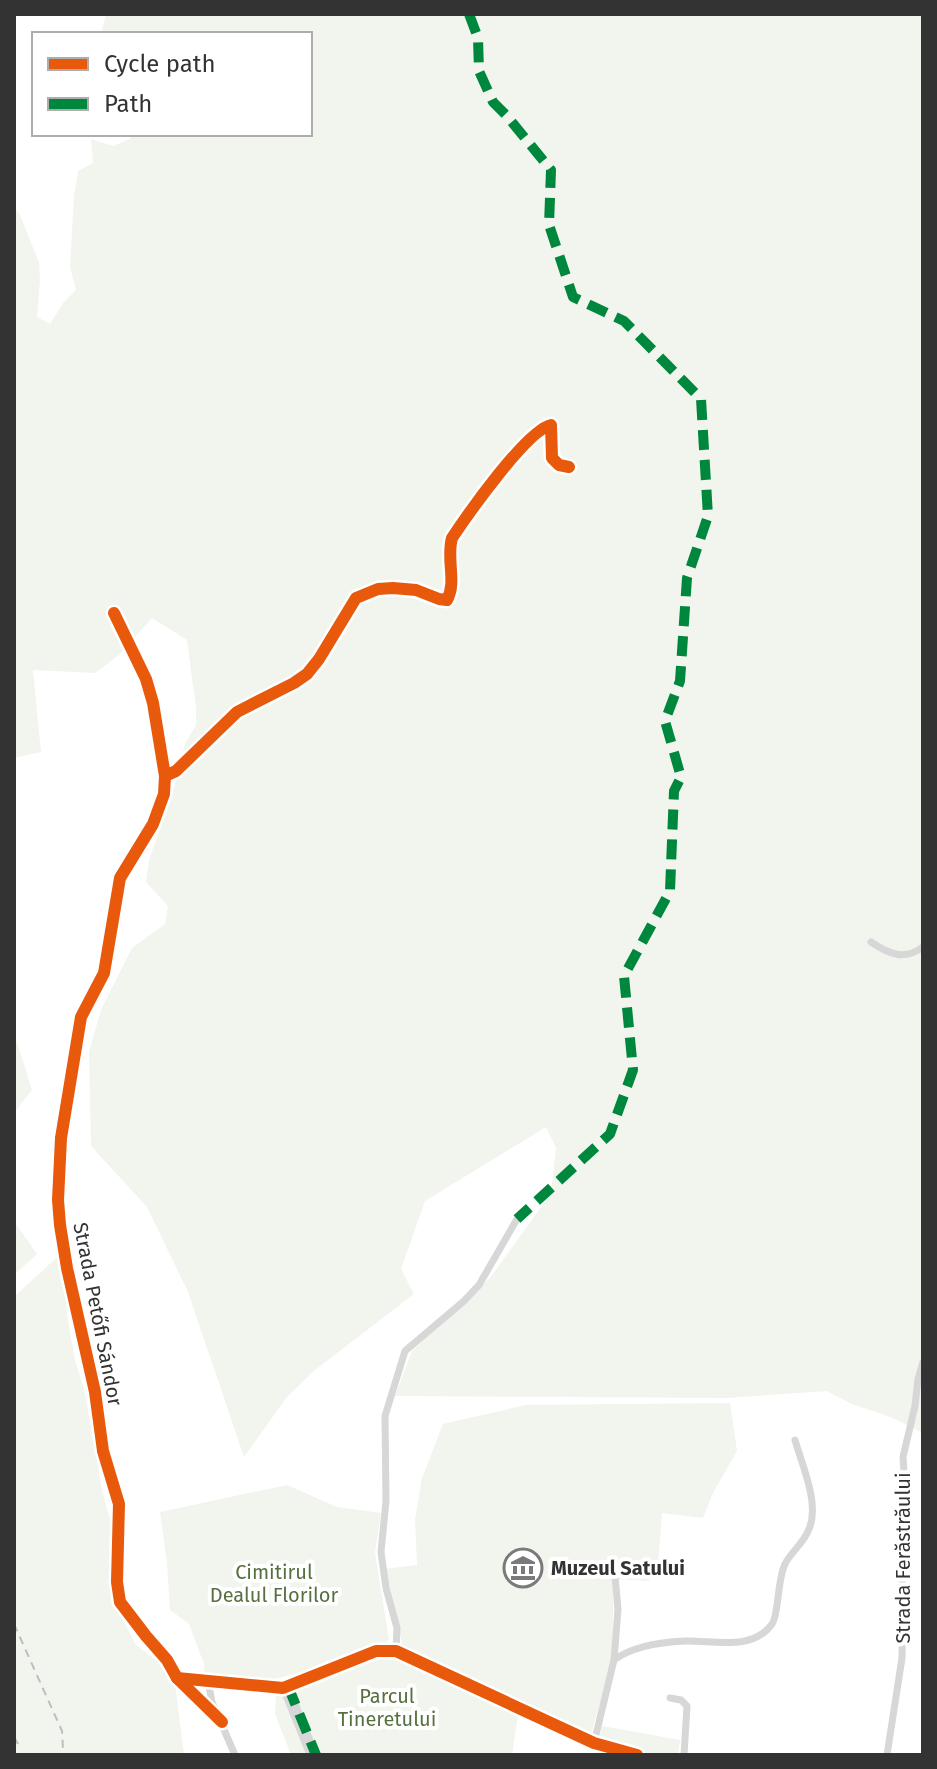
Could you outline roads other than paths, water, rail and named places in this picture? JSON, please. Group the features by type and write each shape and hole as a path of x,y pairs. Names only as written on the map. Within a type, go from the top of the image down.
{"street":[{"path":"165,776 176,771 237,712 307,674 356,598 378,589 393,588 416,590 447,600 451,592 449,551 452,538 518,450 540,429 551,425 552,458 559,465 569,467"},
{"name":"Strada Petőfi Sándor","path":"114,613 146,679 153,703 165,776 164,794 158,812 120,878 104,973 81,1017 61,1138 58,1200 67,1268 95,1392 103,1451 119,1504 117,1582 120,1602 167,1660 177,1678 222,1722 235,1755"},
{"path":"871,942 884,951 905,955 923,947"},
{"path":"396,1651 397,1628 386,1588 381,1552 386,1501 385,1416 405,1351 479,1285 517,1219"},
{"name":"Strada Ferăstrăului","path":"887,1755 902,1658 907,1515 903,1457 923,1362"},
{"path":"614,1660 627,1652 676,1642 747,1640 772,1624 778,1585 786,1562 804,1539 813,1519 813,1503 795,1440"},
{"path":"594,1743 614,1660 618,1609 615,1576"},
{"path":"177,1678 286,1687 376,1651 396,1651 594,1743 637,1755"},
{"path":"208,1681 212,1702 222,1722"},
{"path":"286,1687 313,1755"},
{"path":"670,1698 681,1700 687,1706 684,1755"}],"railway":[{"path":"14,1624 62,1731 63,1749 60,1755"},
{"path":"14,1737 18,1744"}],"place":[{"name":"Muzeul Satului","path":"523,1568"}],"park label":[{"name":"Cimitirul Dealul Florilor","path":"274,1584"},
{"name":"Parcul Tineretului","path":"387,1708"}]}
